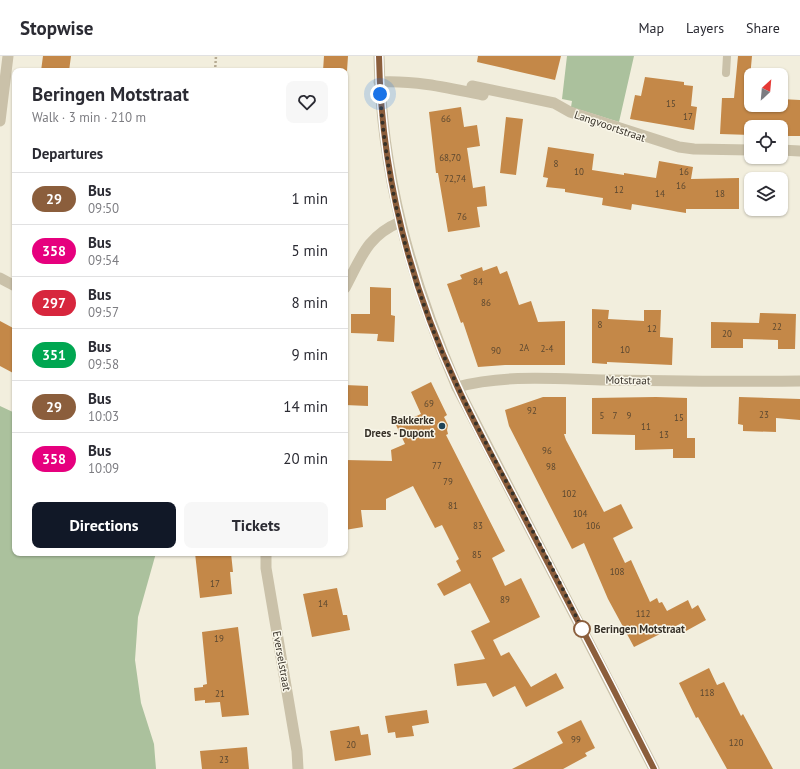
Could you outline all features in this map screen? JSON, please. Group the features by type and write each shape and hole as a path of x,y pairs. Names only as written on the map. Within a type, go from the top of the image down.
{"street":[{"path":"0,121 8,56"},
{"path":"379,56 379,82 385,149 400,222 425,308 458,387 654,769"},
{"path":"379,82 399,81 434,85 541,107"},
{"name":"Langvoortstraat","path":"472,86 554,103 570,112 679,148 694,150 744,150"},
{"path":"788,150 800,151"},
{"path":"348,282 369,243 384,228 400,222"},
{"path":"0,278 12,284"},
{"name":"Motstraat","path":"458,387 490,380 536,378 725,382 800,381"},
{"name":"Everselstraat","path":"266,556 266,568 297,751 298,769"}],"lane":[{"path":"726,73 727,56"}],"path":[{"path":"215,68 216,56"}],"green space":[{"path":"567,56 634,56 619,122 571,107 572,101 562,99"},
{"path":"0,406 12,412 12,556 155,556 138,617 135,660 141,703 154,744 156,769 0,769"}],"building":[{"path":"43,56 71,56 69,68 41,68"},
{"path":"324,56 348,56 347,68 323,68"},
{"path":"478,56 561,56 555,80 477,62"},
{"path":"738,56 752,56 751,68 744,68 744,112 788,112 788,99 800,100 800,136 788,136 788,120 744,120 744,135 720,134 722,98 734,98"},
{"path":"645,77 684,82 684,85 693,86 691,106 697,107 694,130 630,119 635,95 641,96"},
{"path":"461,107 464,127 477,125 480,146 467,148 473,188 485,186 487,206 477,207 480,227 448,232 438,173 436,173 429,112"},
{"path":"506,117 523,119 516,175 500,173"},
{"path":"548,147 594,154 592,170 656,178 659,161 693,167 691,179 739,178 739,209 686,209 686,213 632,204 631,210 602,205 603,198 565,192 565,189 546,187 548,178 543,177"},
{"path":"497,266 500,274 507,271 519,305 531,301 538,322 565,321 565,365 505,365 478,367 463,322 461,323 447,284 462,279 460,275 482,267 483,271"},
{"path":"370,287 391,288 391,315 395,316 394,342 377,341 378,334 351,333 351,314 370,314"},
{"path":"592,309 609,310 608,319 644,321 644,310 661,310 660,337 673,338 672,365 607,362 607,364 592,363"},
{"path":"760,313 796,314 795,349 778,349 778,340 743,339 743,348 711,348 711,322 759,323"},
{"path":"0,321 12,327 12,372 0,366"},
{"path":"431,382 447,415 444,417 448,425 448,434 446,435 505,551 492,558 505,586 521,578 540,617 493,640 501,656 509,652 531,687 556,673 564,688 526,707 515,686 493,697 486,683 457,686 454,664 485,659 471,631 490,622 470,583 444,596 437,584 461,571 456,561 459,559 442,525 435,528 413,486 386,499 386,510 361,510 363,527 348,530 348,460 392,461 391,450 405,444 396,425 421,414 411,392"},
{"path":"348,385 368,386 368,406 348,405"},
{"path":"543,397 566,397 566,434 564,434 566,440 604,512 621,504 633,528 613,538 625,563 631,560 650,602 657,598 659,603 662,602 667,611 688,600 692,609 698,605 706,620 686,631 682,623 634,647 608,599 584,543 572,549 509,426 505,410"},
{"path":"739,397 800,399 800,420 776,418 776,432 743,431 743,425 738,424"},
{"path":"592,398 687,398 687,438 695,438 695,458 673,458 673,449 635,450 635,435 592,434"},
{"path":"195,556 231,556 233,572 230,572 232,594 200,598"},
{"path":"337,588 343,615 347,615 350,630 312,637 303,594"},
{"path":"238,627 249,715 222,717 220,702 205,703 205,700 195,701 194,688 203,687 203,685 207,684 202,632"},
{"path":"709,668 717,685 724,682 741,716 743,714 773,769 727,769 698,717 696,718 679,683"},
{"path":"427,710 429,723 412,726 414,736 396,738 395,732 388,733 385,716"},
{"path":"581,720 595,748 585,753 587,756 563,769 512,769 563,743 557,732"},
{"path":"359,726 361,735 368,734 371,755 335,761 330,731"},
{"path":"247,747 249,769 202,769 200,751"}],"bus line":[{"name":"29","path":"379,56 379,82 385,149 400,222 412,269 425,308 458,387 654,769"}],"place":[{"name":"Bakkerke Drees - Dupont","path":"442,426"},
{"name":"Beringen Motstraat","path":"582,629"}],"route":[{"path":"380,94 385,149 400,222 412,269 425,308 458,387 582,629"}]}
